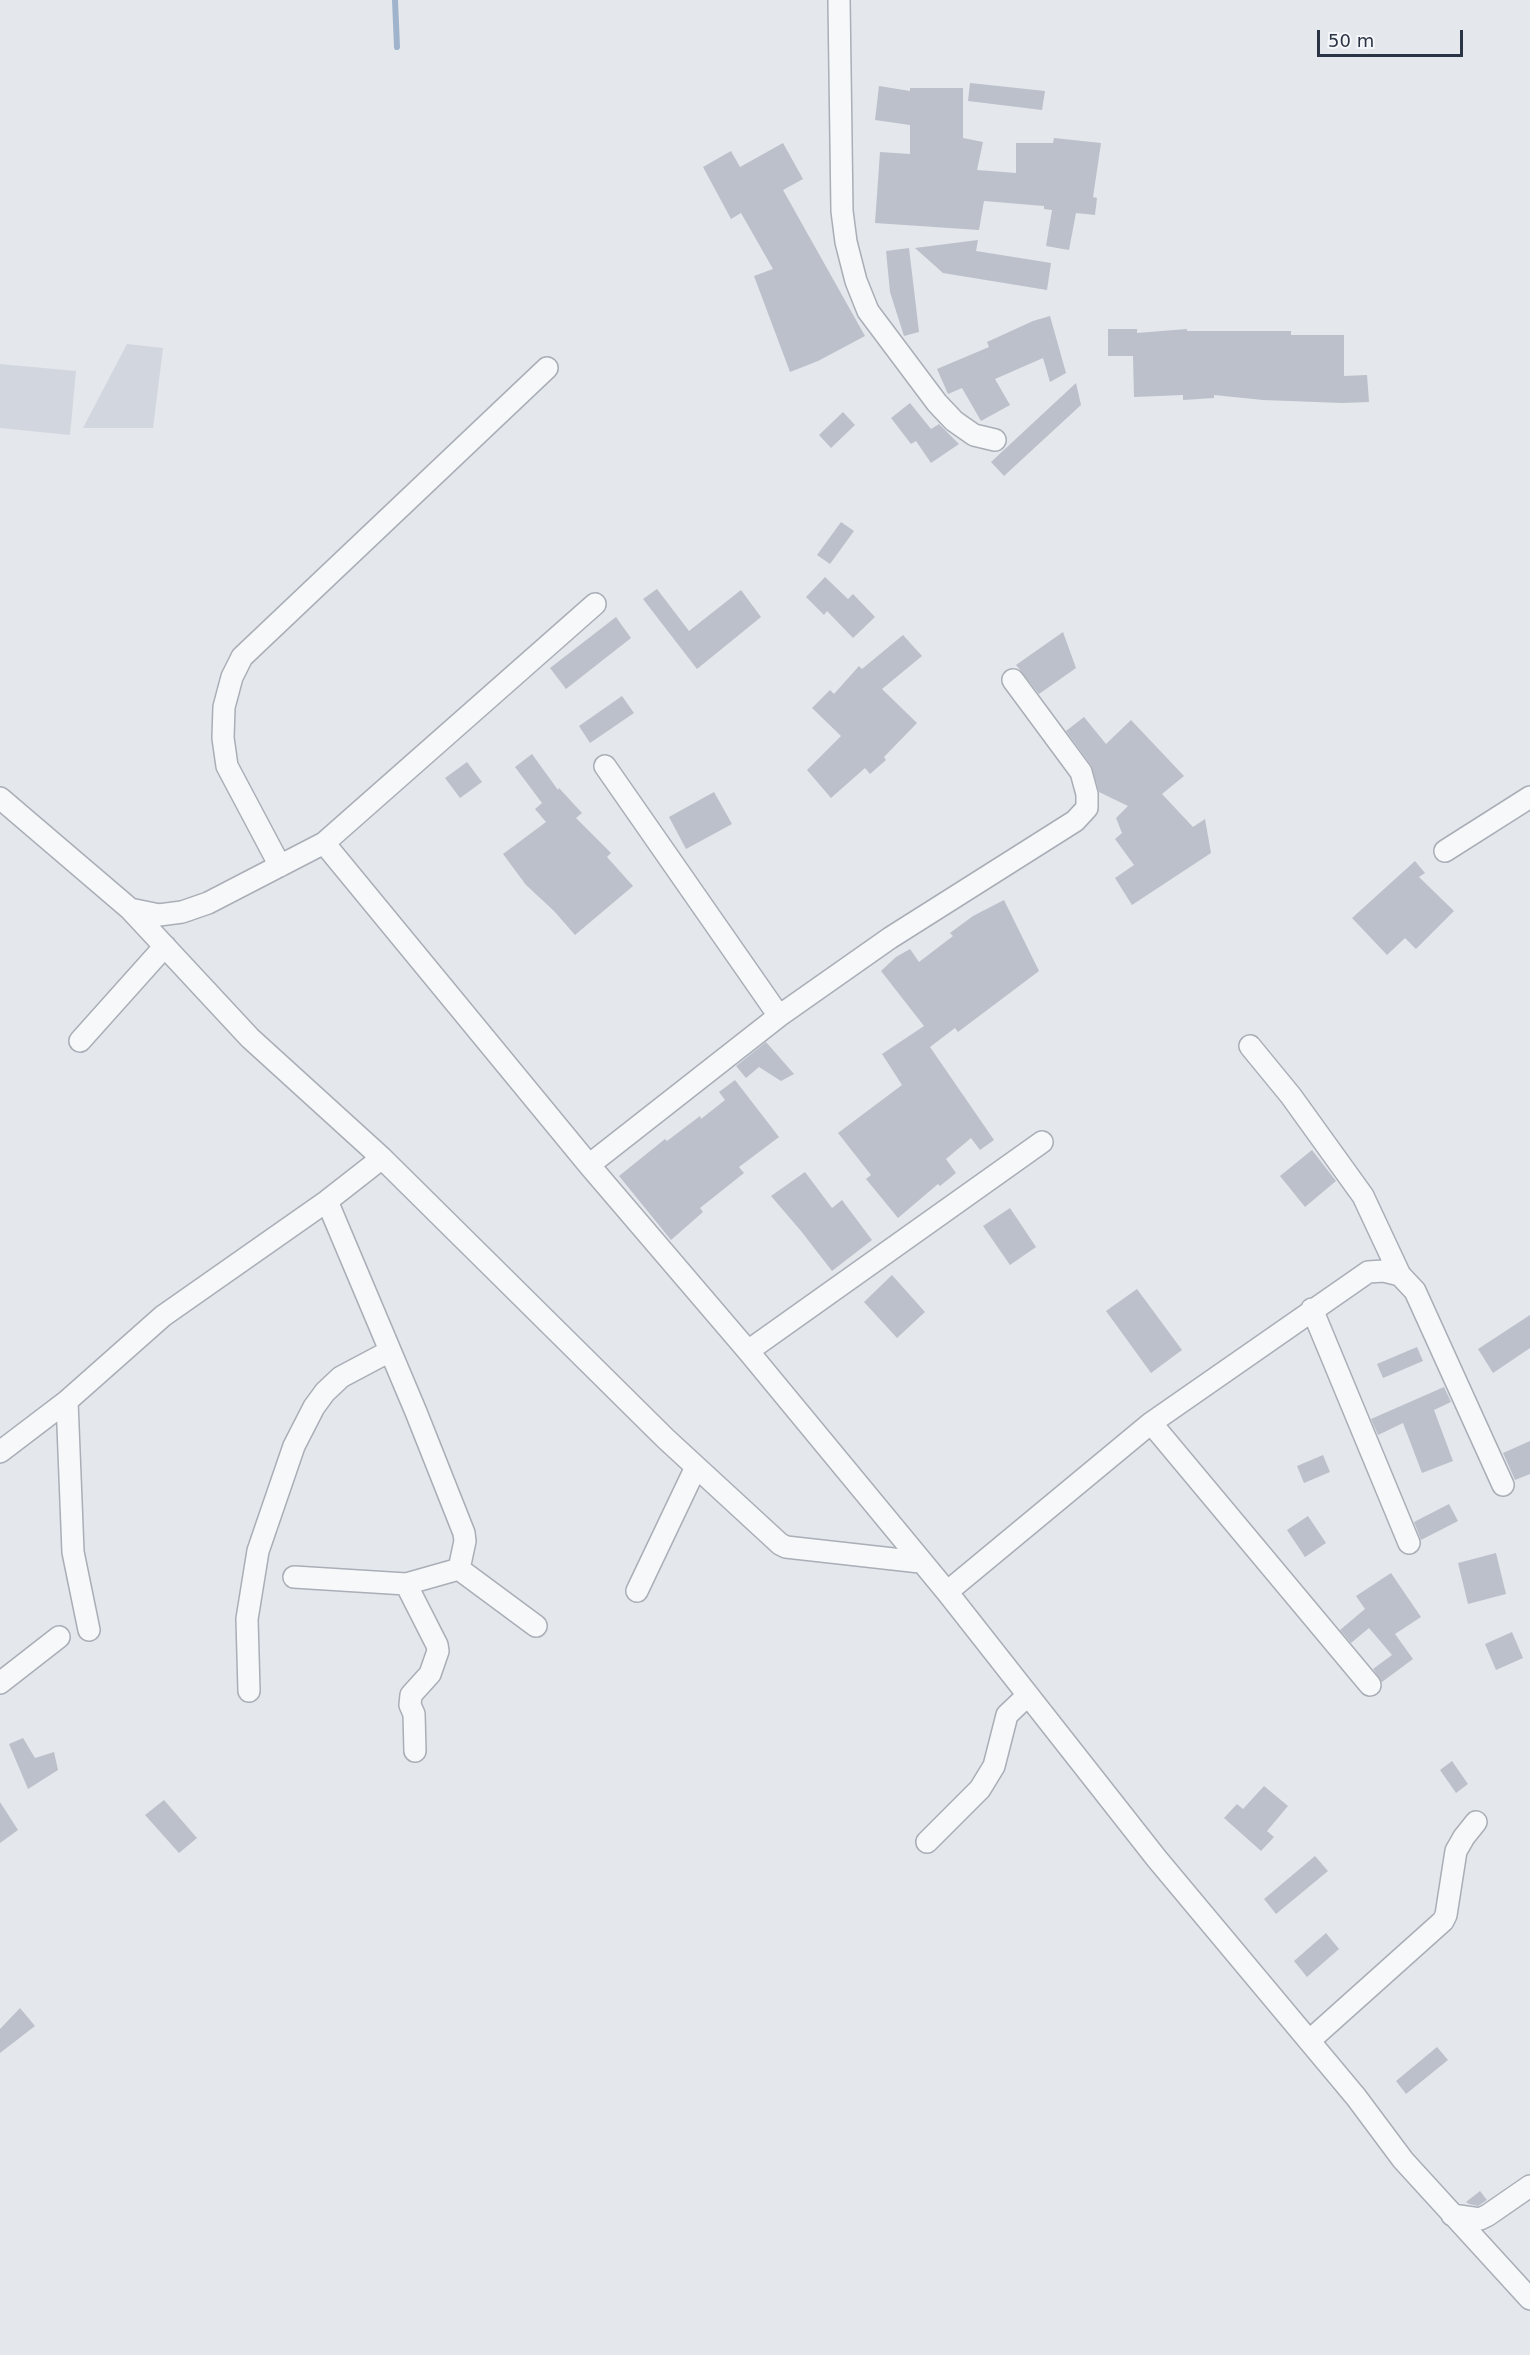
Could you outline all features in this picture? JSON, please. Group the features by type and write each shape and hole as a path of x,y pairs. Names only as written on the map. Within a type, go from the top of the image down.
{"street":[{"path":"839,0 842,211 846,242 856,281 868,311 937,403 954,421 974,435 995,440"},
{"path":"280,866 227,766 223,738 224,707 232,677 242,657 547,368"},
{"path":"130,909 159,915 182,912 208,903 324,843 595,604"},
{"path":"589,1165 779,1016 890,938 1075,820 1087,808 1087,794 1081,772 1013,680"},
{"path":"605,766 779,1016"},
{"path":"1445,850 1530,797"},
{"path":"0,798 130,909 250,1038 382,1158 696,1467 780,1544 786,1547 920,1562"},
{"path":"324,843 589,1165 748,1351 947,1592 1203,1916 1356,2097 1403,2160 1530,2299"},
{"path":"80,1041 165,946"},
{"path":"1250,1046 1291,1096 1363,1196 1400,1275 1415,1291 1503,1485"},
{"path":"748,1351 1042,1143"},
{"path":"0,1452 67,1401 164,1316 327,1201 382,1158"},
{"path":"327,1201 464,1533 465,1541 459,1569"},
{"path":"947,1592 1151,1423 1312,1309 1368,1272 1384,1271 1400,1275"},
{"path":"1312,1309 1409,1543"},
{"path":"249,1691 247,1619 258,1551 294,1446 314,1407 325,1392 341,1377 390,1352"},
{"path":"67,1401 73,1552 89,1630"},
{"path":"1151,1423 1370,1685"},
{"path":"637,1591 696,1467"},
{"path":"294,1577 406,1584 459,1569"},
{"path":"459,1569 536,1626"},
{"path":"406,1584 438,1651 430,1674 411,1695 415,1751"},
{"path":"0,1683 59,1637"},
{"path":"927,1842 980,1789 994,1766 1007,1715 1027,1696"},
{"path":"1309,2041 1443,1922 1456,1851 1464,1836 1476,1822"},
{"path":"1452,2215 1480,2218 1530,2186"}],"shaded area":[{"path":"127,344 163,348 153,428 83,428"},
{"path":"0,364 76,371 70,435 0,428"}],"building":[{"path":"970,83 1045,91 1042,110 968,101"},
{"path":"879,86 910,91 910,88 963,88 963,138 983,142 977,170 1016,173 1016,143 1053,143 1054,138 1101,143 1093,197 1097,198 1095,215 1076,213 1069,250 1046,246 1052,210 1044,209 1044,206 984,201 979,230 875,223 880,152 910,154 910,125 875,120"},
{"path":"783,143 803,179 783,190 865,336 818,361 790,372 754,276 773,269 741,213 731,219 703,167 731,151 740,167"},
{"path":"978,240 976,251 1051,263 1047,290 943,273 915,248"},
{"path":"909,248 919,332 904,336 890,292 886,251"},
{"path":"1050,316 1066,373 1050,382 1043,358 995,379 1010,405 981,421 962,388 948,394 937,369 989,347 987,342 1033,321"},
{"path":"1108,329 1137,329 1137,333 1187,329 1187,331 1291,331 1291,335 1344,335 1344,376 1367,375 1369,402 1263,400 1214,395 1214,398 1183,400 1183,395 1134,397 1133,356 1108,356"},
{"path":"1076,383 1081,405 1004,476 991,462"},
{"path":"910,403 931,429 939,424 959,444 931,463 916,441 911,444 891,418"},
{"path":"843,412 855,425 831,448 819,435"},
{"path":"841,522 854,531 830,564 817,555"},
{"path":"825,577 848,599 853,594 875,617 853,638 827,611 824,615 806,597"},
{"path":"657,589 689,631 741,590 761,617 697,669 643,599"},
{"path":"616,617 631,638 566,689 550,668"},
{"path":"1063,632 1076,668 1039,694 1016,665"},
{"path":"903,635 922,656 882,689 917,723 884,757 886,760 870,774 865,768 831,798 807,770 841,736 812,708 830,690 834,694 859,666 862,669"},
{"path":"622,696 634,713 590,743 579,726"},
{"path":"1084,717 1106,744 1131,720 1184,776 1162,794 1193,827 1205,819 1211,853 1132,905 1115,878 1134,865 1115,839 1122,833 1116,818 1128,806 1099,792 1091,765 1066,731"},
{"path":"532,754 558,790 559,788 582,813 576,818 611,853 607,857 633,886 575,935 526,885 503,854 546,822 535,809 542,803 515,767"},
{"path":"467,762 482,782 460,798 445,778"},
{"path":"714,792 732,824 686,849 669,817"},
{"path":"1415,861 1425,873 1419,877 1454,911 1416,949 1405,938 1387,955 1352,918"},
{"path":"1004,900 1039,971 958,1032 955,1028 930,1047 994,1140 980,1150 971,1138 946,1159 956,1173 940,1186 938,1184 898,1218 866,1179 871,1175 838,1133 902,1085 882,1054 924,1026 881,971 896,957 910,949 919,962 953,936 950,933 973,916"},
{"path":"766,1042 794,1074 781,1081 759,1067 746,1078 736,1066"},
{"path":"735,1080 779,1137 739,1167 744,1173 700,1208 703,1212 671,1240 619,1176 665,1139 667,1141 700,1116 701,1119 725,1100 719,1092"},
{"path":"1312,1150 1336,1181 1305,1207 1280,1176"},
{"path":"805,1172 832,1208 842,1200 872,1240 832,1271 771,1196"},
{"path":"1010,1208 1036,1247 1010,1265 983,1226"},
{"path":"892,1275 925,1312 897,1338 864,1302"},
{"path":"1137,1289 1182,1350 1151,1373 1106,1311"},
{"path":"1530,1315 1530,1348 1493,1373 1478,1349"},
{"path":"1417,1347 1423,1361 1383,1378 1377,1364"},
{"path":"1444,1387 1451,1402 1434,1410 1453,1461 1422,1473 1403,1423 1378,1435 1371,1419"},
{"path":"1530,1441 1530,1474 1515,1480 1503,1453"},
{"path":"1323,1455 1330,1472 1304,1483 1297,1466"},
{"path":"1449,1504 1458,1521 1421,1540 1414,1522"},
{"path":"1308,1516 1326,1543 1305,1557 1287,1530"},
{"path":"1496,1553 1506,1594 1468,1604 1458,1563"},
{"path":"1391,1573 1421,1617 1395,1634 1413,1659 1382,1682 1373,1669 1392,1655 1369,1628 1351,1643 1340,1630 1365,1609 1356,1596"},
{"path":"1512,1632 1523,1658 1496,1670 1485,1644"},
{"path":"23,1738 35,1758 54,1752 58,1770 28,1789 9,1744"},
{"path":"1452,1761 1468,1784 1456,1793 1440,1770"},
{"path":"1264,1786 1288,1806 1267,1831 1274,1837 1261,1851 1224,1818 1237,1804 1243,1809"},
{"path":"164,1800 197,1838 179,1853 145,1815"},
{"path":"0,1802 18,1830 0,1843"},
{"path":"1315,1856 1328,1871 1276,1914 1264,1899"},
{"path":"1326,1933 1339,1949 1307,1977 1294,1961"},
{"path":"20,2008 35,2026 0,2053 0,2029"},
{"path":"1437,2047 1448,2060 1406,2094 1396,2081"},
{"path":"1480,2191 1487,2200 1478,2206 1466,2202"}],"waterway":[{"path":"395,0 397,47"}]}
